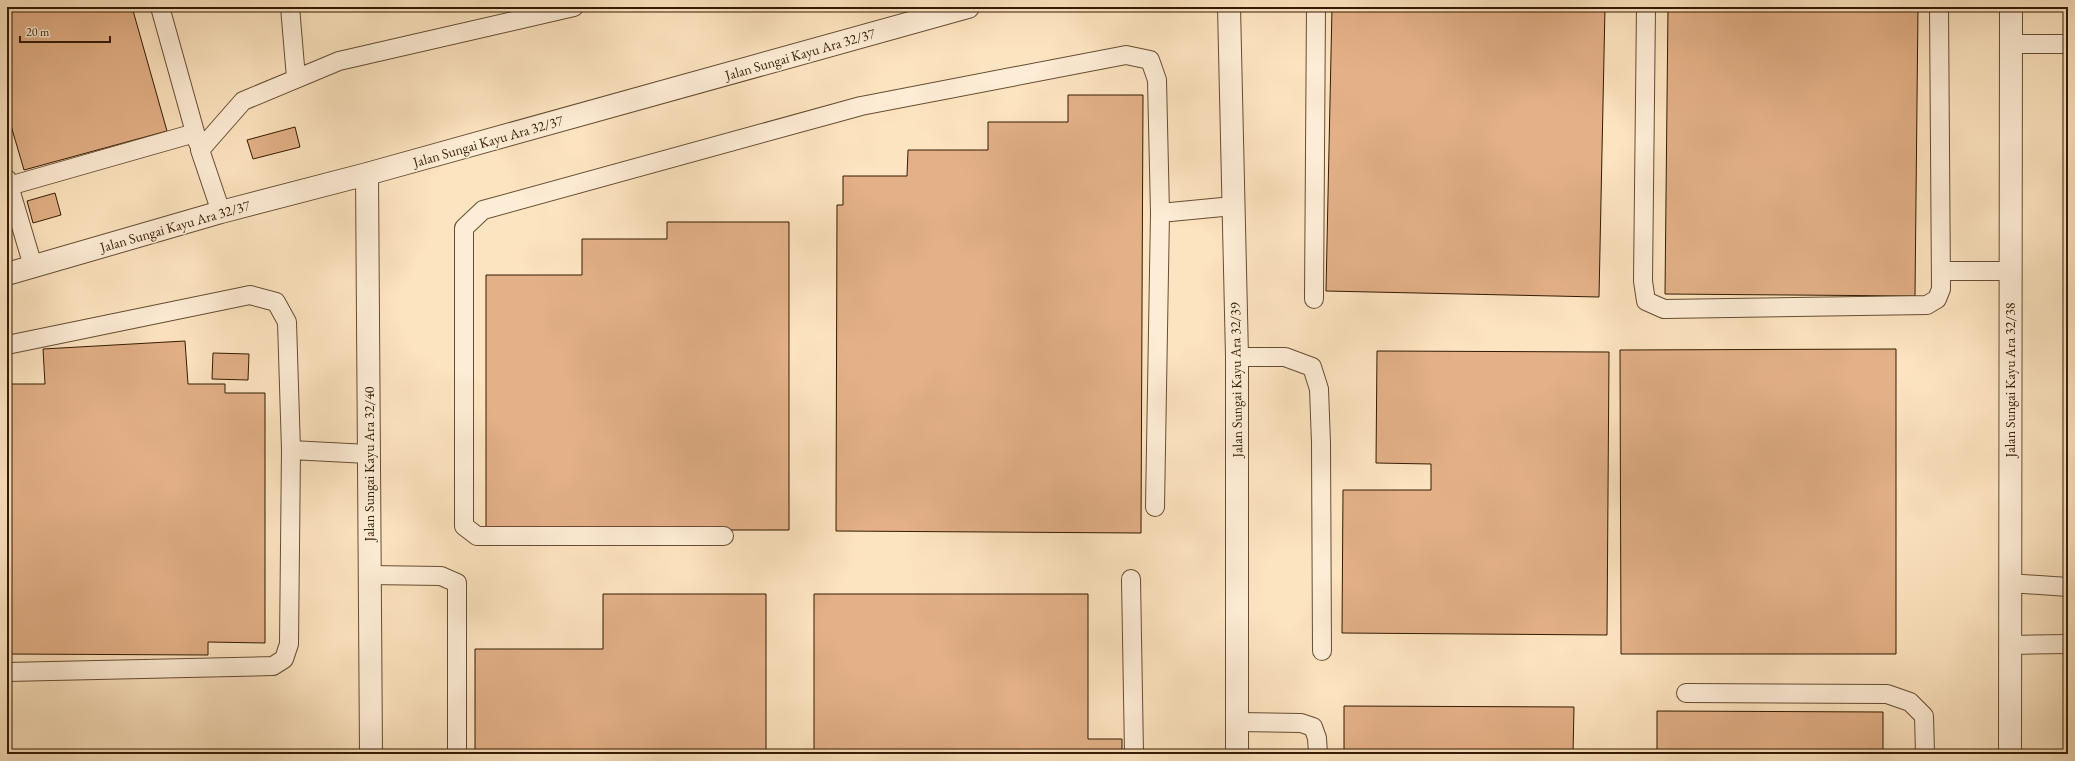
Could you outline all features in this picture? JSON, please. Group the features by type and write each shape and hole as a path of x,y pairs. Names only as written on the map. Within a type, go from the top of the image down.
{"street":[{"name":"Jalan Sungai Kayu Ara 32/37","path":"7,274 221,212 367,174 968,7"},
{"name":"Jalan Sungai Kayu Ara 32/39","path":"1229,7 1237,358 1237,754"},
{"name":"Jalan Sungai Kayu Ara 32/38","path":"2010,754 2009,583 2011,7"},
{"name":"Jalan Sungai Kayu Ara 32/40","path":"367,174 371,754"}],"lane":[{"path":"160,7 200,150 221,212"},
{"path":"290,7 296,78"},
{"path":"200,150 243,101 338,61 574,7"},
{"path":"1314,299 1316,7"},
{"path":"1646,7 1643,281 1646,301 1664,309 1926,305 1937,299 1941,289 1939,7"},
{"path":"2011,44 2068,44"},
{"path":"724,536 477,536 464,526 464,228 483,210 862,106 1126,55 1150,60 1157,80 1160,213 1155,507"},
{"path":"33,266 8,182 195,133"},
{"path":"1160,213 1233,206"},
{"path":"1941,271 2010,271"},
{"path":"7,345 250,295 276,302 287,322 291,450 289,644 284,659 273,666 7,672"},
{"path":"1237,358 1285,357 1312,367 1319,389 1321,443 1322,651"},
{"path":"291,450 368,454"},
{"path":"370,576 441,576 457,583 457,754"},
{"path":"1131,579 1134,754"},
{"path":"2009,583 2068,587"},
{"path":"2010,645 2068,644"},
{"path":"1686,693 1887,694 1910,702 1924,716 1925,754"},
{"path":"1237,722 1301,723 1313,727 1317,738 1318,754"}],"building":[{"path":"7,7 132,7 167,131 24,170 7,112"},
{"path":"1332,7 1605,7 1599,297 1326,291"},
{"path":"1668,7 1918,7 1915,296 1665,294"},
{"path":"1068,95 1143,95 1141,533 836,531 837,205 843,205 843,176 907,176 908,150 988,150 988,122 1068,122"},
{"path":"295,127 300,147 253,159 247,140"},
{"path":"55,193 61,215 33,223 27,201"},
{"path":"667,222 789,222 789,530 486,530 486,275 582,275 582,239 667,239"},
{"path":"185,341 188,384 225,384 225,393 265,393 265,643 208,642 208,655 7,654 7,384 45,384 43,349"},
{"path":"1896,349 1896,654 1621,654 1620,350"},
{"path":"1377,351 1609,352 1607,635 1342,633 1343,490 1431,490 1431,464 1376,463"},
{"path":"213,353 249,354 248,380 212,379"},
{"path":"603,594 766,594 766,754 475,754 475,649 603,649"},
{"path":"814,594 1088,594 1088,739 1122,739 1122,754 814,754"},
{"path":"1344,706 1574,707 1573,754 1344,754"},
{"path":"1657,711 1883,712 1883,754 1657,754"}]}
